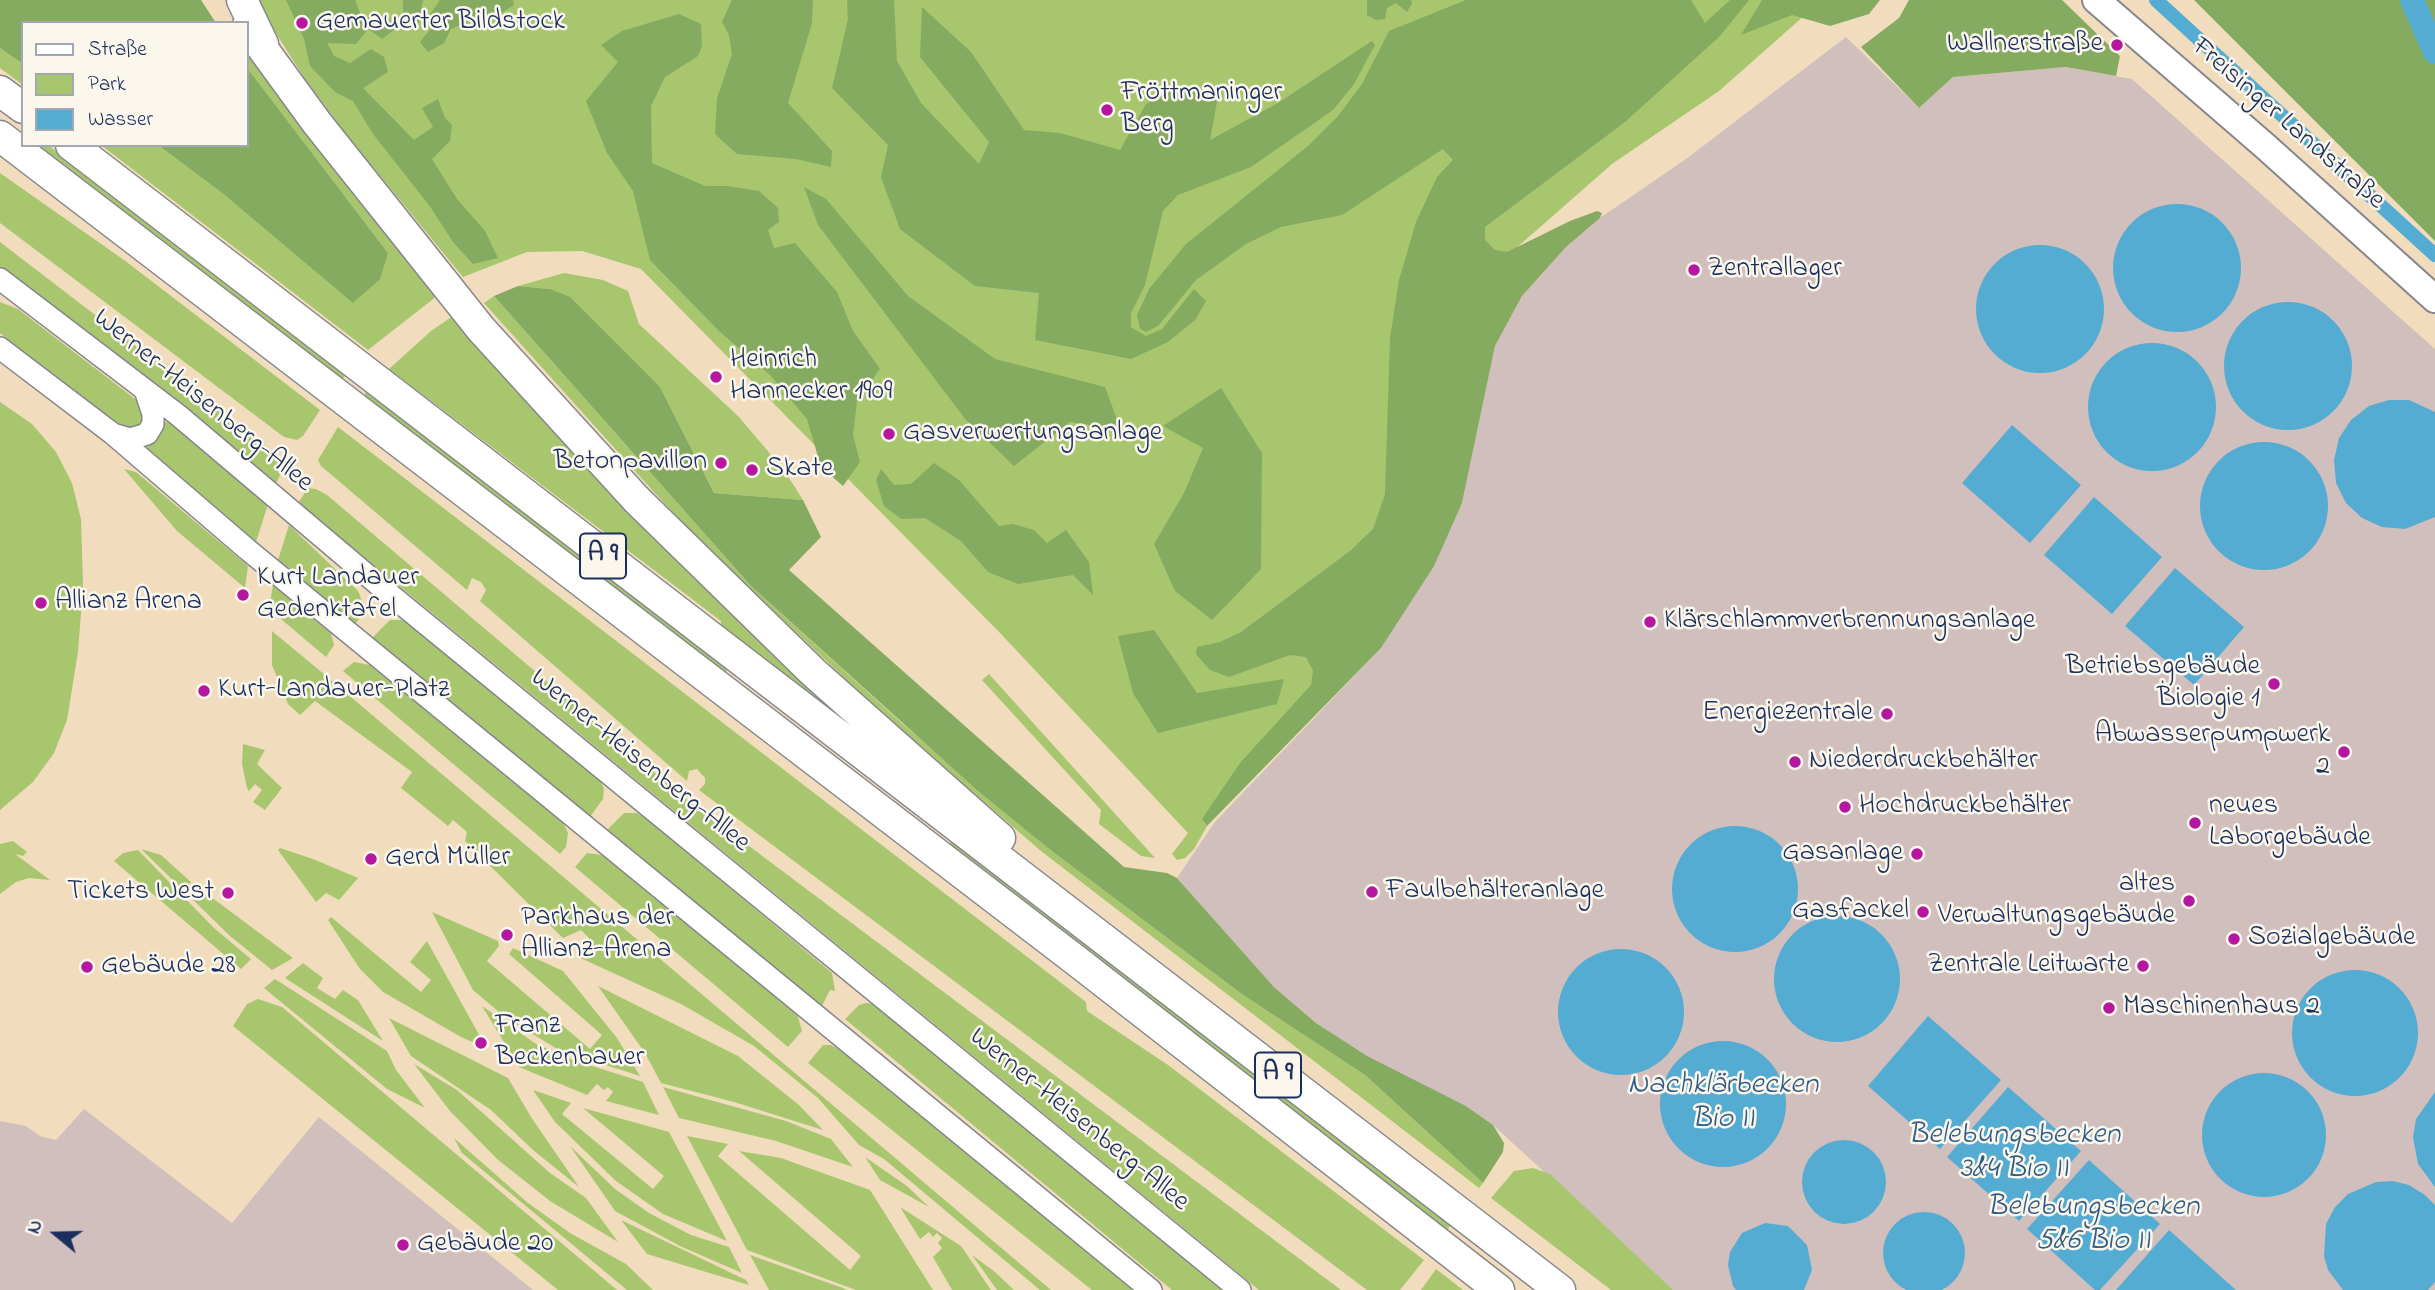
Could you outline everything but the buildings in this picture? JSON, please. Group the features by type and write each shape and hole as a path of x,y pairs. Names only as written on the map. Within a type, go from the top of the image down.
{"highway":[{"path":"225,0 241,21"},
{"path":"242,0 266,51"},
{"path":"248,28 340,153 481,329 636,499 813,672 993,833 1117,930 1136,966"},
{"path":"0,91 21,107"},
{"name":"A 9","path":"0,136 1078,962 1499,1290"},
{"name":"A 9","path":"74,147 1560,1290"},
{"path":"0,158 74,192"}],"main road":[{"name":"Freisinger Landstraße","path":"2096,0 2244,127 2435,299"}],"street":[{"name":"Werner-Heisenberg-Allee","path":"0,280 145,389 393,597 1240,1290"},
{"path":"0,348 113,434 248,550 1151,1290"},
{"path":"113,434 130,439 146,433 153,424 153,414 145,389"}],"shaded area":[{"path":"1846,37 1919,108 1953,77 2066,67 2132,79 2435,349 2435,1290 1673,1290 1493,1125 1466,1106 1367,1057 1316,1023 1274,987 1177,878 1214,823 1381,648 1462,503 1495,346 1522,296 1566,247 1600,218 1686,159"},
{"path":"84,1109 232,1223 319,1117 533,1290 0,1290 0,1121 26,1126 40,1136 56,1140"}],"green space":[{"path":"0,0 201,0 215,21 21,21 21,63 0,48"},
{"path":"255,0 1822,0 1719,91 1612,164 1473,286 1337,658 1204,822 1207,826 1194,849 1185,858 1177,860 1172,854 1188,833 1001,634 641,269 582,251 527,252 463,277 345,133 303,76"},
{"path":"286,0 355,0 362,18 386,14 395,29 382,39 368,29 356,44 327,43 334,56 350,63 371,49 384,57 388,72 363,88 414,140 433,127 422,108 438,99 445,118 452,125 450,141 432,159 457,199 485,231 498,258 473,264 453,242 429,205 373,134 353,101 335,92 310,66 304,39"},
{"path":"403,0 423,0 417,32 403,11"},
{"path":"440,0 513,0 514,5 482,25 470,21 451,29 444,43 428,52 420,42 432,27 428,17"},
{"path":"732,0 813,0 812,23 788,103 832,151 831,167 796,159 737,154 715,134 717,98 732,54 729,35 722,22"},
{"path":"847,0 894,0 897,61 921,103 979,164 989,142 920,57 922,7 971,52 1024,130 1060,133 1120,150 1146,104 1177,88 1219,91 1210,140 1278,103 1372,41 1375,45 1354,84 1333,110 1251,167 1178,195 1163,211 1145,285 1131,313 1131,327 1146,336 1162,329 1194,289 1206,301 1195,320 1168,342 1131,359 1035,340 1039,293 975,286 900,229 881,177 888,145 832,88 848,19"},
{"path":"1367,0 1411,0 1412,3 1407,12 1396,3 1387,8 1385,19 1376,20 1367,15"},
{"path":"1466,0 1691,0 1705,23 1730,0 1749,0 1720,36 1625,122 1485,227 1485,240 1495,250 1507,252 1570,221 1597,211 1602,213 1600,218 1566,247 1522,296 1495,346 1462,503 1434,566 1381,648 1207,826 1202,819 1240,763 1311,685 1313,671 1306,657 1290,655 1229,677 1210,670 1196,654 1197,647 1220,642 1241,632 1350,551 1373,529 1385,494 1390,338 1399,280 1416,222 1437,177 1453,160 1443,149 1342,215 1281,227 1246,244 1196,280 1158,326 1146,332 1140,329 1137,315 1149,289 1186,244 1308,146 1338,116 1362,84 1389,31"},
{"path":"1762,0 1880,0 1869,14 1830,26 1792,15 1741,35"},
{"path":"1909,0 2062,0 2120,56 2116,76 2066,67 1953,77 1919,108 1861,47 1899,18"},
{"path":"2194,0 2435,0 2435,241"},
{"path":"679,14 701,24 702,46 698,56 665,77 651,106 652,163 705,186 759,191 778,208 779,222 768,230 774,248 795,243 837,292 853,331 880,369 857,401 853,435 860,462 843,486 821,467 807,419 771,376 719,331 650,260 633,191 607,153 586,101 618,62 601,45 622,31"},
{"path":"0,48 21,63 21,84 0,68"},
{"path":"248,55 360,203 437,296 368,350 104,147 161,147 226,196 388,253 248,70"},
{"path":"248,69 388,253 380,279 353,303 226,196 161,147 248,147"},
{"path":"37,147 51,147 347,374 341,380"},
{"path":"0,173 124,260 320,410 303,436 297,440 284,437 0,223"},
{"path":"804,187 826,199 908,296 995,359 1105,387 1121,430 1070,422 1014,466 966,420 818,225"},
{"path":"0,242 279,456 284,466 276,484 92,336 0,270"},
{"path":"564,273 603,280 628,291 639,324 738,416 784,470 803,500 714,493 660,387 550,289 518,286"},
{"path":"518,286 550,289 570,297 660,387 714,493 803,500 821,537 789,570 1124,867 1167,873 1177,878 1274,987 1316,1023 1367,1056 1466,1106 1493,1125 1504,1143 1503,1152 1483,1183 1365,1075 1243,995 1053,852 977,790 751,586 494,296"},
{"path":"494,296 751,586 904,725 1053,852 1243,995 1365,1075 1483,1183 1479,1188 1041,851 881,713 698,539 653,491 484,303"},
{"path":"0,302 18,309 139,402 144,409 143,423 139,428 119,429 0,333"},
{"path":"453,316 659,541 820,698 815,703 721,628 721,621 389,369 431,331"},
{"path":"1221,388 1262,453 1261,569 1212,620 1175,591 1154,544 1184,493 1203,448 1163,426"},
{"path":"367,391 728,669 723,676 362,397"},
{"name":"Allianz Arena","path":"0,402 32,424 56,452 72,483 81,519 83,586 78,652 67,720 54,753 33,782 0,810"},
{"path":"165,422 171,422 268,504 256,542 148,453 147,445"},
{"path":"338,427 1086,1002 1087,1011 1168,1065 1424,1260 1400,1290 1367,1290 699,790 705,784 705,778 697,769 689,771 687,781 480,601 486,590 481,582 472,578 467,590 321,466 318,460"},
{"path":"934,463 959,480 999,526 1013,524 1034,530 1047,543 1066,530 1089,562 1093,595 1073,575 1018,584 988,572 961,541 925,518 901,519 884,506 876,480 881,469 894,485 911,484"},
{"path":"124,469 136,472 248,566 245,588 177,531"},
{"path":"308,488 327,495 681,795 1341,1290 1259,1290 298,503"},
{"path":"289,525 358,591 364,606 363,614 355,624 278,560"},
{"path":"273,585 331,633 334,645 326,657 269,609"},
{"path":"390,620 402,620 412,626 600,780 604,789 603,799 590,817 372,638"},
{"path":"1154,630 1197,693 1284,679 1277,704 1158,733 1133,693 1118,636"},
{"path":"272,631 1051,1290 1040,1290 884,1159 859,1145 818,1098 754,1046 681,1004 576,956 589,938 581,930 563,938 465,841 467,832 453,820 448,826 401,788 412,772 315,701 300,715 288,704 272,665"},
{"path":"354,662 370,665 563,823 568,833 566,847 560,854 343,671"},
{"path":"989,674 1155,858 1141,856 1099,824 1101,810 982,680"},
{"path":"243,744 265,750 257,764 282,788 265,810 253,802 262,790 255,784 249,791 247,788 242,764"},
{"path":"624,813 637,813 648,820 832,973 835,991 830,990 822,1006 607,830"},
{"path":"13,841 27,852 23,856 15,854 50,880 29,878 16,882 0,894 0,844"},
{"path":"952,841 1451,1225 1447,1230 947,847"},
{"path":"280,848 358,878 339,900 326,893 316,902 278,850"},
{"path":"141,849 161,855 191,882 187,887 199,897 207,894 293,958 272,970 230,936"},
{"path":"138,850 214,928 251,959 241,969 114,861 123,853"},
{"path":"587,853 602,855 797,1014 802,1031 788,1047 575,867"},
{"path":"432,912 498,941 499,946 487,961 590,1049 602,1035 509,954 513,948 563,971 617,1038 640,1076 559,1050 506,1018 473,990"},
{"path":"331,917 421,992 431,980 410,962 427,941 482,1040 477,1044 461,1037 383,992 360,969 328,920"},
{"path":"303,963 323,978 317,988 335,999 343,990 358,1000 383,1041 285,978"},
{"path":"275,979 387,1051 396,1070 425,1108 387,1089 264,988"},
{"path":"598,986 738,1056 799,1105 823,1130 661,1083 645,1053"},
{"path":"258,999 282,1007 617,1290 558,1290 233,1026 247,1004"},
{"path":"874,1004 1224,1290 1172,1290 845,1019 859,1005"},
{"path":"482,1006 536,1044 573,1060 643,1082 659,1115 606,1101 613,1092 608,1087 604,1090 597,1084 587,1095 519,1067"},
{"path":"389,1018 508,1078 579,1187 533,1150 491,1110 411,1056"},
{"path":"823,1045 831,1045 846,1053 1136,1290 1092,1290 808,1063"},
{"path":"414,1064 457,1090 550,1173 586,1198 618,1242 550,1201 497,1159 450,1111"},
{"path":"663,1087 786,1121 831,1139 853,1167 776,1141 679,1118"},
{"path":"533,1090 571,1103 562,1114 653,1189 664,1176 583,1108 669,1132 727,1241 663,1214 616,1181 555,1122"},
{"path":"687,1136 728,1144 718,1156 850,1270 861,1256 739,1151 781,1158 870,1190 933,1290 856,1290 747,1250"},
{"path":"454,1138 528,1203 570,1233 626,1264 653,1290 627,1290 462,1153"},
{"path":"570,1146 615,1189 649,1213 691,1235 729,1247 742,1273 680,1246 615,1211"},
{"path":"865,1157 907,1186 929,1207 880,1180"},
{"path":"1533,1168 1550,1174 1673,1290 1611,1290 1491,1198 1514,1171"},
{"path":"900,1207 961,1246 991,1290 952,1290 933,1257 942,1248 938,1243 942,1238 937,1233 933,1237 929,1232 920,1239"},
{"path":"621,1220 746,1280 749,1285 647,1254"},
{"path":"750,1255 843,1288 847,1290 769,1290"},
{"path":"972,1255 995,1272 1014,1290 997,1290"},
{"path":"1436,1269 1463,1290 1421,1290"}],"water":[{"path":"2177,204 2202,208 2223,222 2237,243 2241,268 2237,293 2223,314 2202,328 2177,332 2152,328 2131,314 2117,293 2113,268 2117,243 2131,222 2152,208"},
{"path":"2040,245 2065,250 2086,263 2099,284 2104,309 2099,334 2086,355 2065,368 2040,373 2015,368 1994,355 1981,334 1976,309 1981,284 1994,263 2015,250"},
{"path":"2288,302 2313,307 2334,320 2347,341 2352,366 2347,391 2334,412 2313,425 2288,430 2263,425 2242,412 2229,391 2224,366 2229,341 2242,320 2263,307"},
{"path":"2152,343 2177,348 2198,361 2211,382 2216,407 2211,432 2198,453 2177,466 2152,471 2127,466 2106,453 2093,432 2088,407 2093,382 2106,361 2127,348"},
{"path":"2389,400 2409,400 2435,412 2435,517 2405,529 2382,527 2362,518 2346,503 2336,483 2334,460 2339,438 2351,420 2369,406"},
{"path":"2012,425 2081,485 2030,543 1962,483"},
{"path":"2264,442 2289,447 2310,460 2323,481 2328,506 2323,531 2310,552 2289,565 2264,570 2239,565 2218,552 2205,531 2200,506 2205,481 2218,460 2239,447"},
{"path":"2094,497 2162,557 2112,614 2044,555"},
{"path":"2175,568 2244,627 2194,685 2125,626"},
{"path":"1735,826 1759,831 1779,845 1793,865 1798,889 1793,913 1779,933 1759,947 1735,952 1711,947 1691,933 1677,913 1672,889 1677,865 1691,845 1711,831"},
{"name":"Nachklärbecken Bio II","path":"1837,916 1861,921 1881,935 1895,955 1900,979 1895,1003 1881,1023 1861,1037 1837,1042 1813,1037 1793,1023 1779,1003 1774,979 1779,955 1793,935 1813,921"},
{"name":"Nachklärbecken Bio II","path":"1621,949 1645,954 1665,968 1679,988 1684,1012 1679,1036 1665,1056 1645,1070 1621,1075 1597,1070 1577,1056 1563,1036 1558,1012 1563,988 1577,968 1597,954"},
{"path":"2355,970 2379,975 2399,989 2413,1009 2418,1033 2413,1057 2399,1077 2379,1091 2355,1096 2331,1091 2311,1077 2297,1057 2292,1033 2297,1009 2311,989 2331,975"},
{"path":"1928,1016 2001,1080 1940,1149 1868,1086"},
{"name":"Nachklärbecken Bio II","path":"1723,1041 1747,1046 1767,1060 1781,1080 1786,1104 1781,1128 1767,1148 1747,1162 1723,1167 1699,1162 1679,1148 1665,1128 1660,1104 1665,1080 1679,1060 1699,1046"},
{"path":"2264,1073 2288,1077 2308,1091 2322,1111 2326,1135 2322,1159 2308,1179 2288,1193 2264,1197 2240,1193 2220,1179 2206,1159 2202,1135 2206,1111 2220,1091 2240,1077"},
{"name":"Belebungsbecken 3&4 Bio II","path":"2008,1087 2081,1151 2019,1221 1947,1157"},
{"path":"2435,1092 2435,1187 2418,1164 2413,1137 2416,1119"},
{"name":"Nachklärbecken Bio II","path":"1844,1140 1860,1143 1874,1152 1883,1166 1886,1182 1883,1198 1874,1212 1860,1221 1844,1224 1828,1221 1814,1212 1805,1198 1802,1182 1805,1166 1814,1152 1828,1143"},
{"name":"Belebungsbecken 5&6 Bio II","path":"2089,1160 2160,1224 2100,1290 2095,1290 2027,1229"},
{"path":"2393,1181 2409,1185 2435,1205 2435,1282 2428,1290 2343,1290 2328,1270 2324,1256 2326,1224 2335,1207 2348,1194 2376,1182"},
{"path":"1924,1212 1940,1215 1958,1230 1964,1245 1962,1269 1953,1282 1940,1291 1908,1291 1895,1282 1886,1269 1883,1253 1886,1237 1895,1224 1908,1215"},
{"name":"Nachklärbecken Bio II","path":"1765,1223 1788,1226 1807,1245 1812,1270 1804,1290 1736,1290 1733,1286 1728,1265 1730,1252 1742,1233"},
{"path":"2169,1230 2236,1290 2116,1290"}],"waterway":[{"path":"2156,0 2435,255"},
{"path":"2412,0 2435,52"}],"place":[{"name":"Gemauerter Bildstock","path":"302,23"},
{"name":"Wallnerstraße","path":"2117,45"},
{"name":"Fröttmaninger Berg","path":"1107,110"},
{"name":"Zentrallager","path":"1694,270"},
{"name":"Heinrich Hannecker 1909","path":"716,377"},
{"name":"Gasverwertungsanlage","path":"889,434"},
{"name":"Betonpavillon","path":"721,463"},
{"name":"Skate","path":"752,470"},
{"name":"Kurt Landauer Gedenktafel","path":"243,595"},
{"name":"Allianz Arena","path":"41,603"},
{"name":"Klärschlammverbrennungsanlage","path":"1650,622"},
{"name":"Betriebsgebäude Biologie 1","path":"2274,684"},
{"name":"Kurt-Landauer-Platz","path":"204,691"},
{"name":"Energiezentrale","path":"1887,714"},
{"name":"Abwasserpumpwerk 2","path":"2344,752"},
{"name":"Niederdruckbehälter","path":"1795,762"},
{"name":"Hochdruckbehälter","path":"1845,807"},
{"name":"neues Laborgebäude","path":"2195,823"},
{"name":"Gasanlage","path":"1917,854"},
{"name":"Gerd Müller","path":"371,859"},
{"name":"Faulbehälteranlage","path":"1372,892"},
{"name":"Tickets West","path":"228,893"},
{"name":"altes Verwaltungsgebäude","path":"2189,901"},
{"name":"Gasfackel","path":"1923,912"},
{"name":"Parkhaus der Allianz-Arena","path":"507,935"},
{"name":"Sozialgebäude","path":"2234,939"},
{"name":"Zentrale Leitwarte","path":"2143,966"},
{"name":"Gebäude 28","path":"87,967"},
{"name":"Maschinenhaus 2","path":"2109,1008"},
{"name":"Franz Beckenbauer","path":"481,1043"},
{"name":"Gebäude 20","path":"403,1245"}]}
